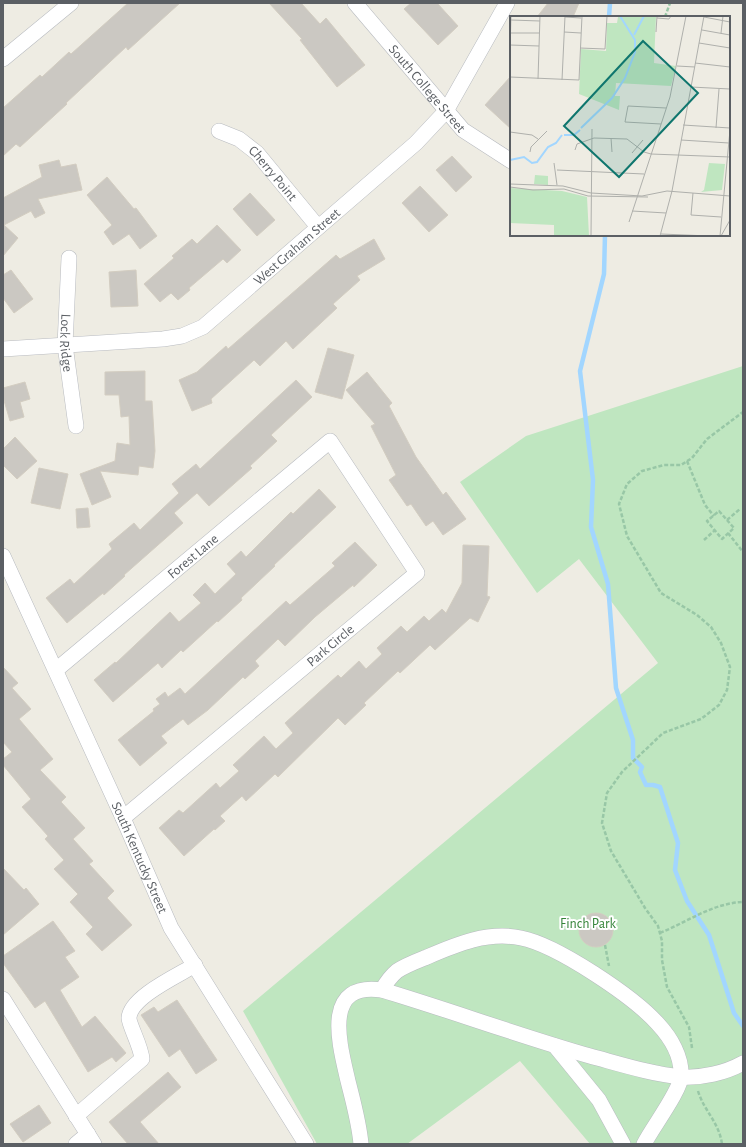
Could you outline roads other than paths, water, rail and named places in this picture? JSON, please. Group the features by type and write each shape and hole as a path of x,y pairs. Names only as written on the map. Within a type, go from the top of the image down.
{"street":[{"path":"3,59 71,3"},
{"name":"South College Street","path":"355,3 446,111 464,130 510,160"},
{"name":"West Graham Street","path":"3,349 163,339 182,336 204,327 416,143 446,111 508,3"},
{"name":"Cherry Point","path":"219,131 239,140 257,153 318,227"},
{"name":"Lock Ridge","path":"69,258 65,345 76,426"},
{"name":"Forest Lane","path":"56,670 330,441"},
{"name":"Park Circle","path":"123,818 417,572 330,441"},
{"name":"South Kentucky Street","path":"3,556 123,818 171,928 306,1144"},
{"path":"382,990 390,978 402,968 454,946 476,939 494,936 512,936 531,940 586,969 651,1016 673,1045 681,1065 680,1084 676,1093 655,1123 644,1144"},
{"path":"76,1116 142,1059 141,1048 129,1018 133,1006 147,993 195,965"},
{"path":"361,1144 357,1118 339,1042 338,1021 343,1004 353,994 367,989 382,990 555,1046 633,1067 681,1076 717,1073 743,1063"},
{"path":"3,999 91,1139 76,1144"},
{"path":"555,1046 599,1100 623,1144"}],"waterway":[{"path":"609,16 610,3"},
{"path":"605,236 604,274 580,371 593,480 591,527 608,584 616,688 633,740 633,758 642,767 640,772 646,785 660,787 678,843 675,870 687,901 709,935 734,1013 743,1026"}],"park label":[{"name":"Finch Park","path":"588,923"}]}
